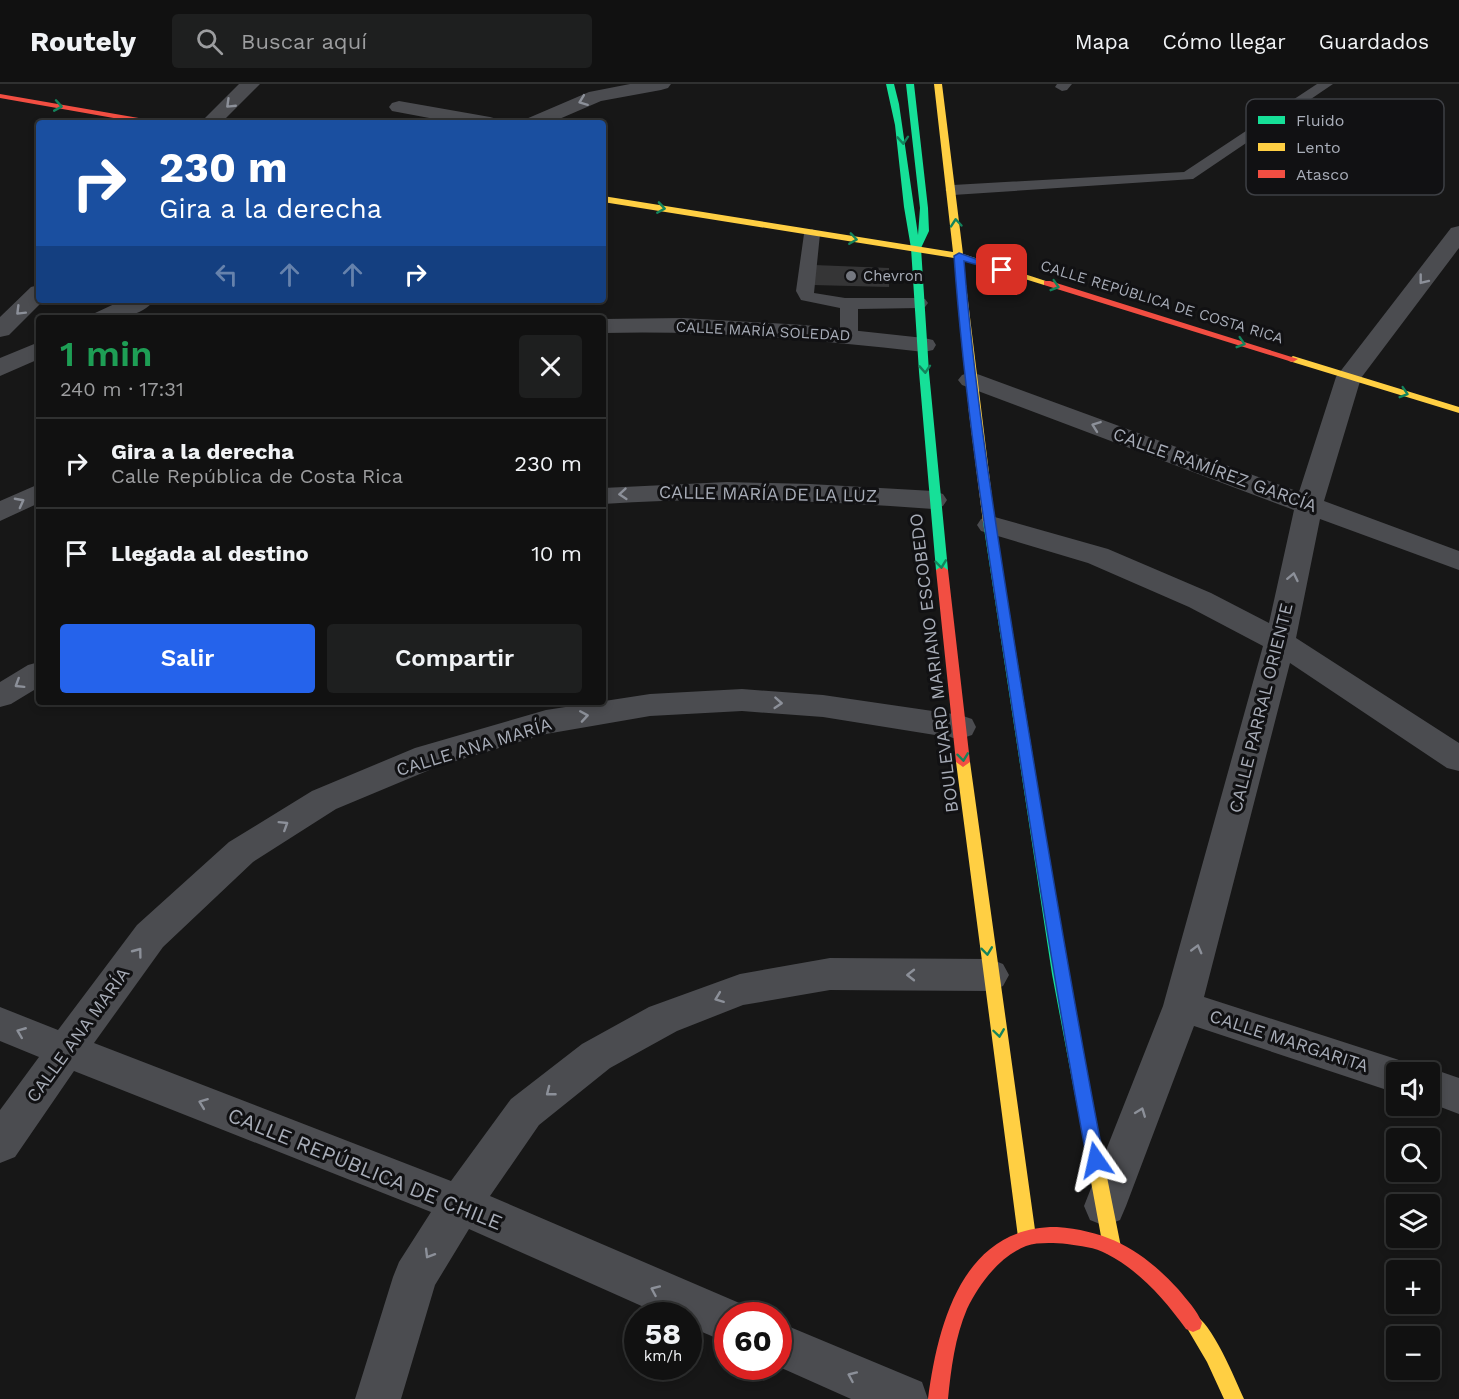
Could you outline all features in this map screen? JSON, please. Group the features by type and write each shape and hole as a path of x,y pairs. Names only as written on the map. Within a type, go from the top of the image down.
{"main road":[{"path":"890,84 901,120 909,228 916,248"},
{"name":"BOULEVARD MARIANO ESCOBEDO","path":"910,84 924,208 924,231 916,248 933,500 990,975 1027,1237"},
{"path":"937,84 953,190 965,339 990,525 1060,974 1112,1247"},
{"path":"0,96 139,120"},
{"name":"CALLE REPÚBLICA DE COSTA RICA","path":"606,200 959,256 1459,410"},
{"path":"938,1399 939,1381 949,1333 963,1298 982,1269 1004,1249 1027,1237 1068,1236 1112,1247 1150,1276 1193,1321 1222,1368 1234,1399"}],"street":[{"path":"213,120 250,84"},
{"path":"540,120 596,96 661,84"},
{"path":"399,107 473,120"},
{"name":"CALLE PARRAL ORIENTE","path":"1104,1206 1182,1006 1280,642 1309,504 1349,377 1459,233"},
{"path":"0,330 36,295"},
{"path":"110,315 136,303"},
{"name":"CALLE MARÍA SOLEDAD","path":"606,326 704,326 849,336 924,345"},
{"path":"0,368 36,350"},
{"name":"CALLE RAMÍREZ GARCÍA","path":"971,380 1459,561"},
{"name":"CALLE MARÍA DE LA LUZ","path":"606,496 639,492 821,492 933,500"},
{"path":"0,512 36,494"},
{"path":"990,525 1098,556 1200,600 1280,642 1459,759"},
{"path":"0,696 36,675"},
{"name":"CALLE ANA MARÍA","path":"0,1143 150,936 242,852 324,800 428,757 546,722 650,705 742,700 823,706 960,727"},
{"path":"378,1399 415,1277 460,1204 525,1112 596,1056 663,1019 740,990 830,974 990,975"},
{"name":"CALLE MARGARITA","path":"1182,1006 1386,1073"},
{"name":"CALLE REPÚBLICA DE CHILE","path":"0,1024 460,1204 714,1315"},
{"path":"1440,1089 1459,1096"},
{"path":"792,1350 905,1399"}],"lane":[{"path":"1304,99 1326,84"},
{"path":"953,190 1188,176 1246,137"},
{"path":"812,234 805,291 807,296 820,300 849,302 919,303"},
{"path":"849,302 849,336"}],"building":[{"name":"Chevron","path":"814,265 889,268 889,287 813,285"}],"traffic: fast":[{"path":"890,84 899,125 908,207 916,248"},
{"path":"910,84 924,208 924,231 916,248 924,372 942,570"},
{"path":"989,522 1060,974 1088,1122"}],"traffic: slow":[{"path":"938,84 989,522"},
{"path":"606,199 959,256 1047,283"},
{"path":"1293,359 1459,410"},
{"path":"963,762 1027,1237"},
{"path":"1088,1122 1112,1247"},
{"path":"1193,1323 1214,1355 1234,1399"}],"traffic: jam":[{"path":"0,96 139,120"},
{"path":"1047,283 1293,359"},
{"path":"942,570 963,762"},
{"path":"938,1399 950,1333 969,1288 993,1258 1025,1238 1045,1235 1070,1236 1114,1248 1137,1263 1158,1281 1193,1323"}],"place":[{"name":"Chevron","path":"851,276"}],"route":[{"path":"1002,270 959,256 965,339 986,501 1060,974 1096,1160"}]}
